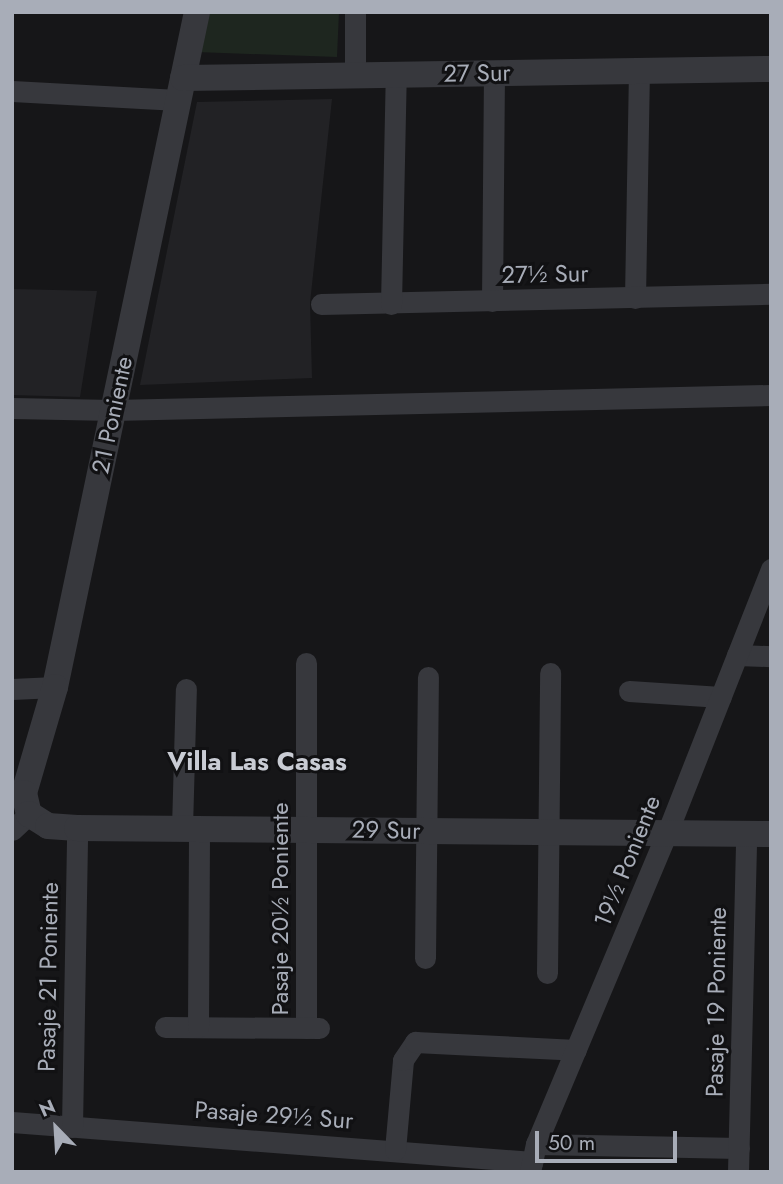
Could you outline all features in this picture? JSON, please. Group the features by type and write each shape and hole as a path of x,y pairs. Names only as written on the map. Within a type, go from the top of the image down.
{"street":[{"name":"21 Poniente","path":"21,822 24,793 55,687 197,12"},
{"path":"355,12 355,74"},
{"name":"27 Sur","path":"12,91 181,89 355,74 771,69"},
{"path":"635,298 639,71"},
{"path":"492,301 494,72"},
{"path":"391,304 396,74"},
{"name":"27½ Sur","path":"321,304 771,295"},
{"path":"12,408 113,410 771,395"},
{"name":"19½ Poniente","path":"533,1159 667,833 771,569"},
{"path":"737,654 771,656"},
{"name":"Pasaje 20½ Poniente","path":"198,1027 313,1028 306,663"},
{"path":"547,974 550,673"},
{"path":"425,958 428,677"},
{"path":"12,689 55,687"},
{"path":"165,1027 198,1027 186,689"},
{"path":"629,691 720,697"},
{"name":"29 Sur","path":"21,822 77,828 758,834"},
{"name":"Pasaje 21 Poniente","path":"72,1127 77,828"},
{"name":"Pasaje 19 Poniente","path":"738,1172 758,834"},
{"path":"395,1150 403,1060 411,1045 424,1039 576,1049"},
{"name":"Pasaje 29½ Sur","path":"12,1122 533,1159 739,1148"}],"shaded area":[{"path":"205,12 339,12 337,57 196,52"},
{"path":"332,99 310,303 312,378 140,385 197,102"},
{"path":"12,289 97,291 80,397 12,395"}],"district":[{"name":"Villa Las Casas","path":"257,762"}]}
